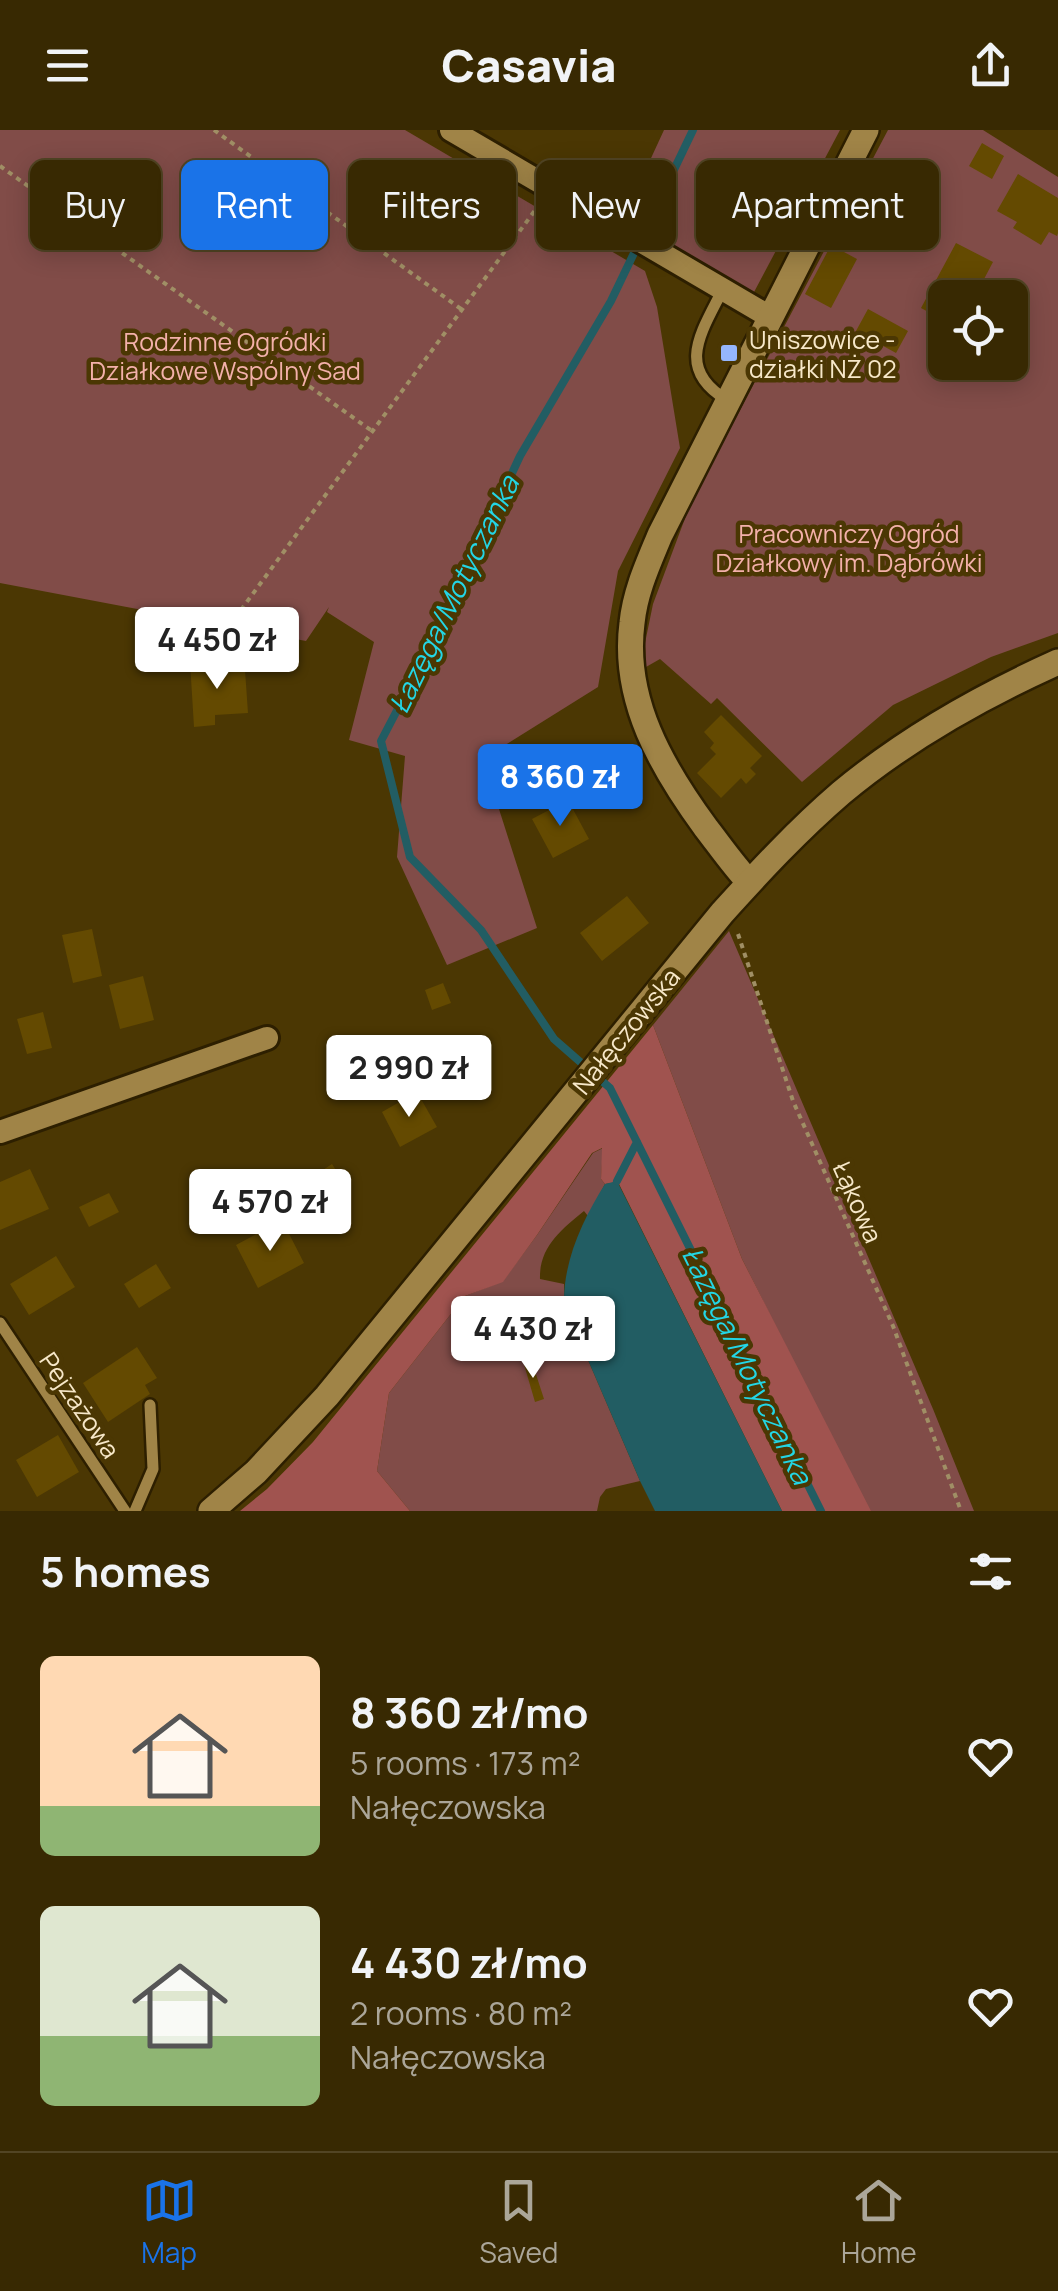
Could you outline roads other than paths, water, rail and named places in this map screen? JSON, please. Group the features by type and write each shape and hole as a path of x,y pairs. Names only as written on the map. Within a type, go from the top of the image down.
{"main road":[{"path":"750,882 676,787 658,755 639,707 630,642 632,622 642,579 660,535 866,130"},
{"name":"Nałęczowska","path":"211,1511 256,1472 327,1396 750,882 827,806 906,744 994,692 1058,662"}],"street":[{"path":"451,130 770,317"},
{"path":"0,1132 267,1038"}],"lane":[{"path":"722,291 700,334 696,360 710,390 727,400"},
{"name":"Pejzażowa","path":"0,1323 125,1511"},
{"path":"136,1511 154,1469 150,1405"}],"water":[{"path":"617,1181 782,1511 655,1511 640,1481 564,1304 567,1272 582,1226 605,1184"}],"waterway":[{"name":"Łazęga/Motyczanka","path":"693,130 611,301 520,456 439,630 381,741 410,857 481,930 554,1039 610,1088 821,1511"},
{"path":"617,1181 637,1142"}],"place":[{"name":"Uniszowice - działki NŻ 02","path":"729,353"}],"park label":[{"name":"Rodzinne Ogródki Działkowe Wspólny Sad","path":"225,356"},
{"name":"Pracowniczy Ogród Działkowy im. Dąbrówki","path":"849,548"}]}
